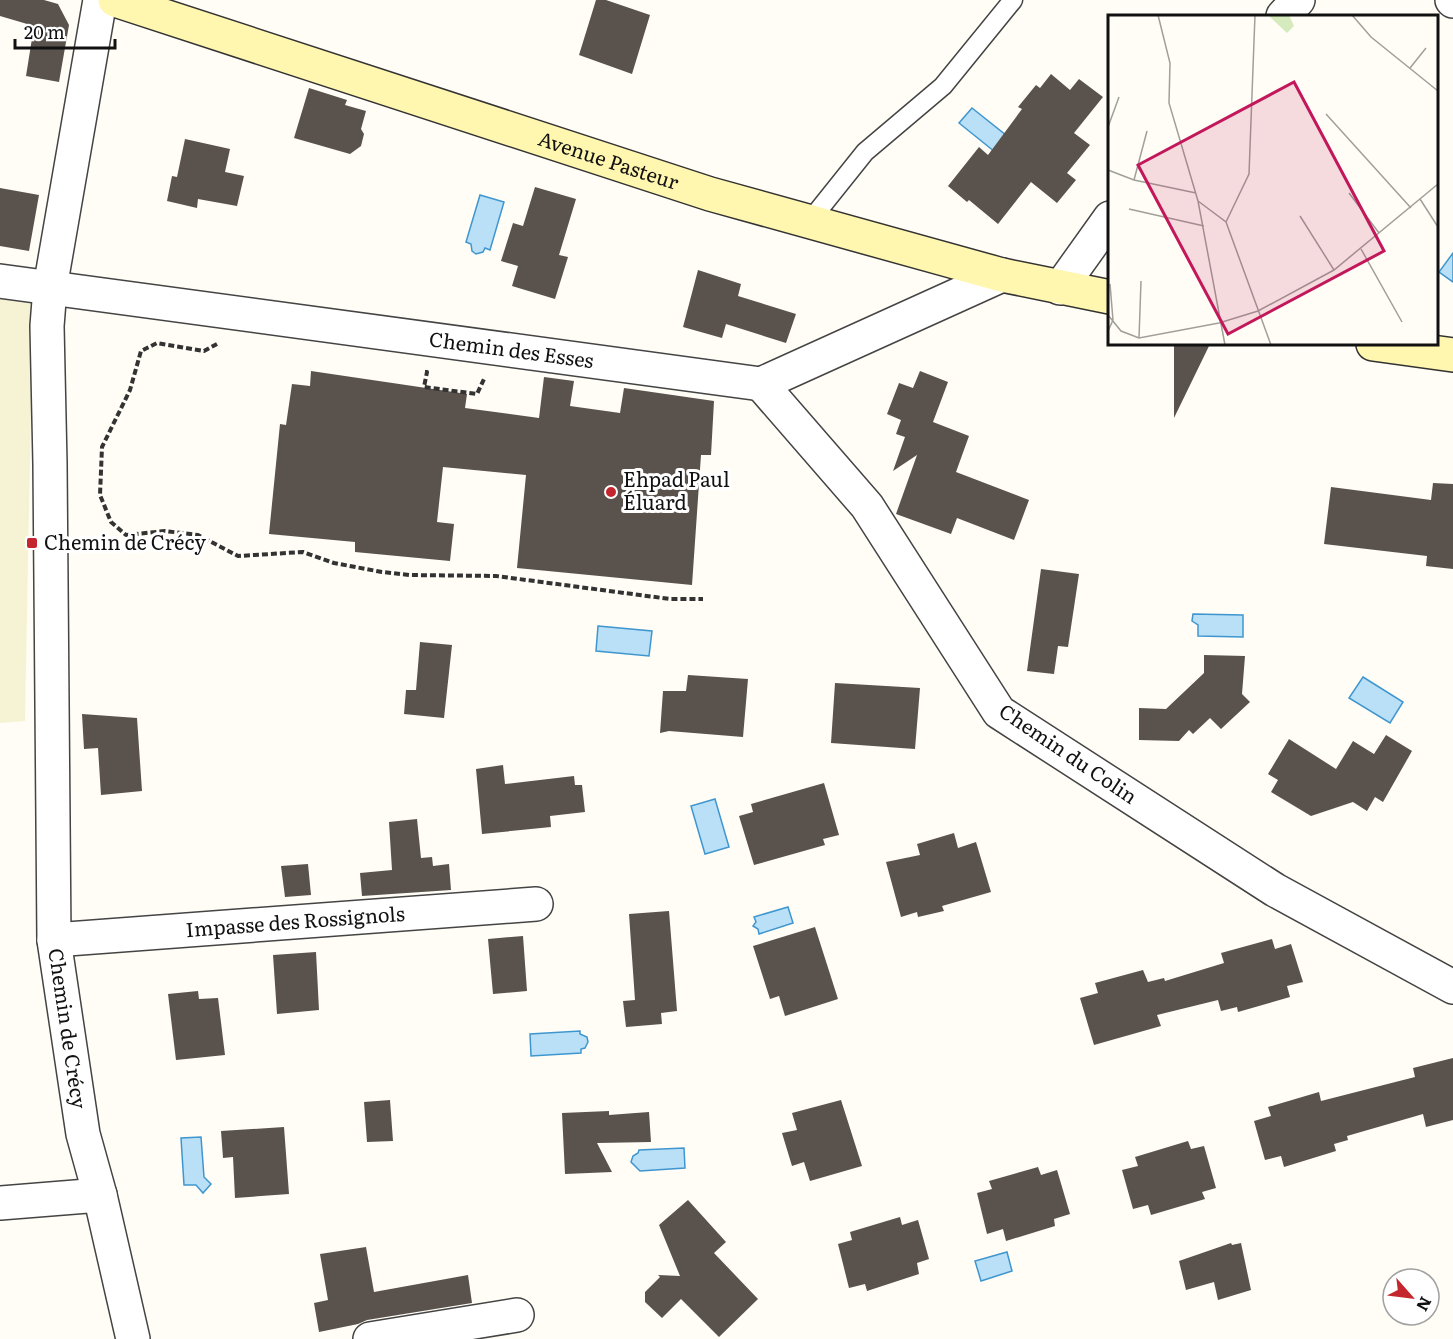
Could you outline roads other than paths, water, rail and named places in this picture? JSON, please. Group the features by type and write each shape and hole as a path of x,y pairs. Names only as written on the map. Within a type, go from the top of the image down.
{"main road":[{"name":"Avenue Pasteur","path":"115,0 710,194 1002,275 1108,297"},
{"path":"1380,345 1453,355"}],"street":[{"name":"Chemin de Crécy","path":"100,0 50,288 47,326 54,940 83,1134 100,1195 133,1339"},
{"path":"1284,15 1298,0"},
{"path":"1060,288 1108,221"},
{"path":"761,384 1002,275"},
{"name":"Chemin des Esses","path":"0,281 761,384"},
{"name":"Chemin du Colin","path":"761,384 867,506 999,712 1275,890 1453,987"},
{"name":"Impasse des Rossignols","path":"54,940 536,904"},
{"path":"0,1203 100,1195"},
{"path":"370,1339 517,1315"}],"lane":[{"path":"809,222 865,152 943,86 1012,0"}],"water":[{"path":"972,108 1007,136 995,152 959,123"},
{"path":"480,195 504,202 490,250 485,248 483,252 476,254 472,251 471,244 466,242"},
{"path":"1453,253 1453,282 1439,272"},
{"path":"1193,614 1243,615 1243,637 1198,636 1198,625 1192,621"},
{"path":"598,626 652,631 649,656 596,651"},
{"path":"1363,677 1403,702 1390,723 1349,698"},
{"path":"715,799 729,847 705,854 691,806"},
{"path":"788,907 793,923 759,934 758,929 753,926 756,922 754,917"},
{"path":"580,1031 580,1034 587,1037 588,1042 585,1048 581,1049 581,1053 531,1056 530,1034"},
{"path":"201,1137 204,1177 211,1184 203,1193 196,1185 184,1185 181,1138"},
{"path":"684,1148 685,1168 640,1171 631,1162 639,1150"},
{"path":"1007,1252 1012,1271 981,1281 975,1261"}],"place":[{"name":"Ehpad Paul Éluard","path":"611,492"},
{"name":"Chemin de Crécy","path":"32,543"}]}
